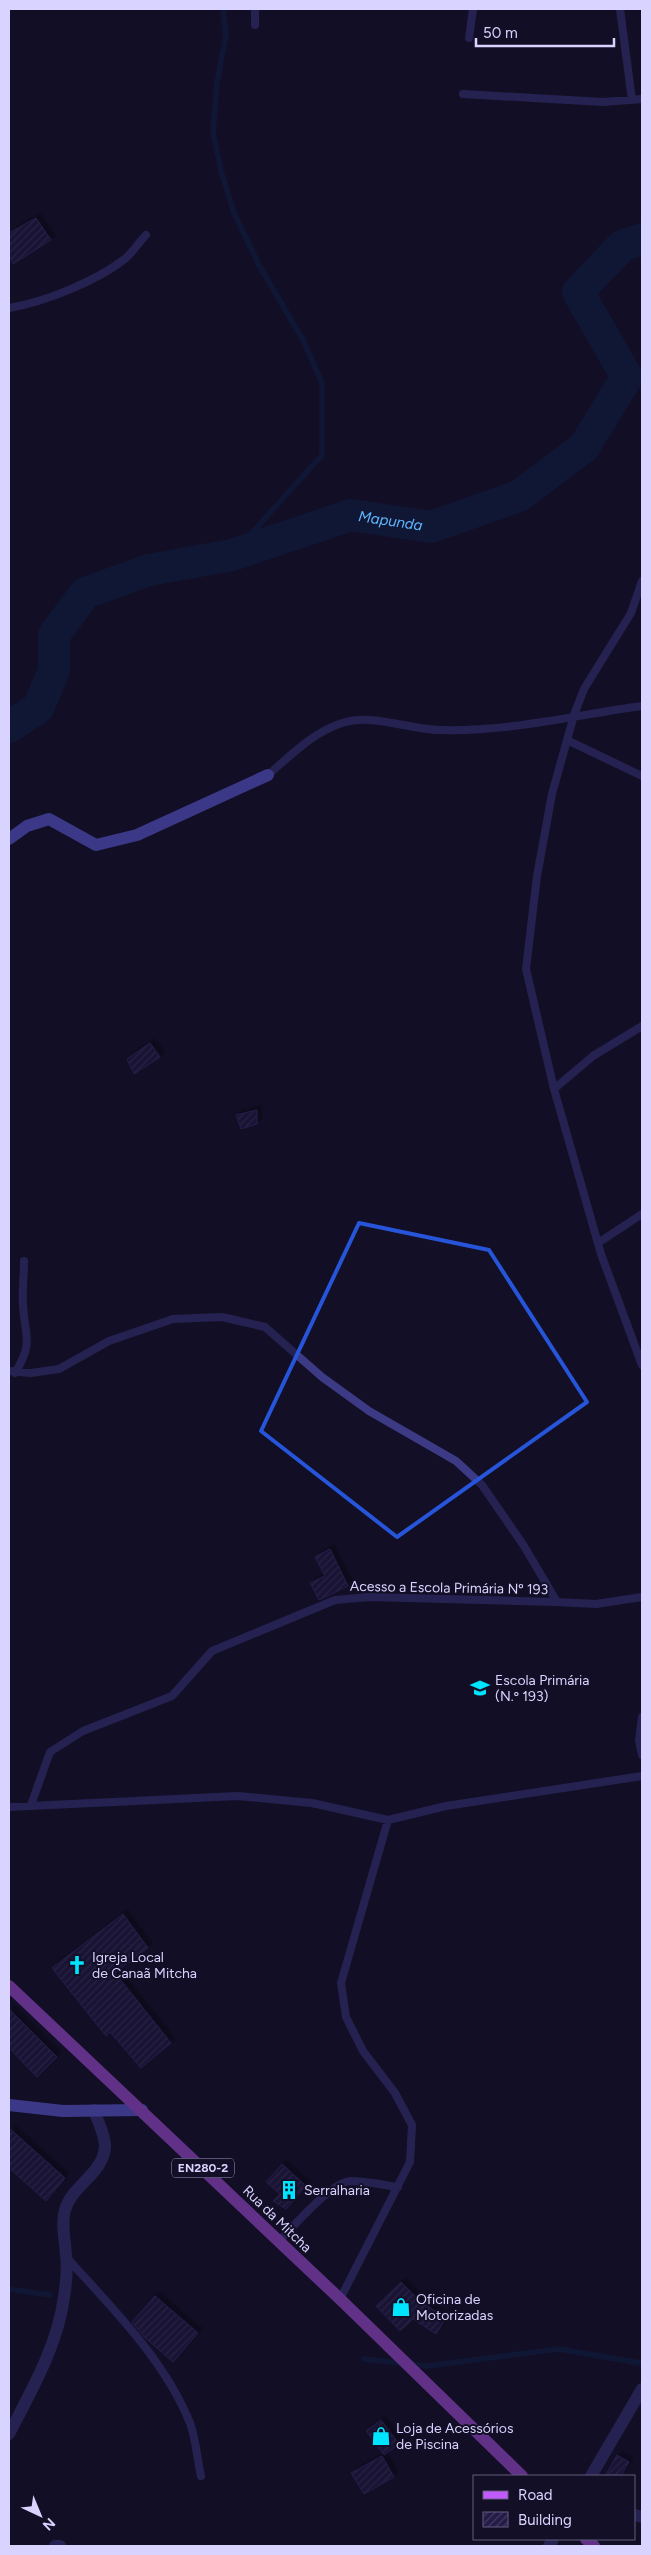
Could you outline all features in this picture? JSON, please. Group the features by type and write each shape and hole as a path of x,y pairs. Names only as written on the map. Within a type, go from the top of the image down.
{"main road":[{"name":"Rua da Mitcha","path":"9,1986 280,2241 521,2475"}],"street":[{"path":"9,839 27,826 49,819 96,845 137,835 268,775"},
{"path":"9,2105 62,2111 142,2110"},
{"path":"9,2434 36,2382 57,2328 64,2298 67,2257 63,2231 65,2209 77,2189 97,2169 106,2146 94,2110"},
{"path":"592,2475 642,2389"},
{"path":"55,2546 60,2546"}],"lane":[{"path":"255,9 255,25"},
{"path":"469,38 473,9"},
{"path":"620,9 632,100"},
{"path":"463,94 602,102 642,99"},
{"path":"9,308 51,297 91,278 126,258 146,235"},
{"path":"642,581 631,613 584,689 574,715 550,803 537,876 526,969 554,1089 598,1243 642,1365"},
{"path":"268,775 312,737 344,723 386,721 438,730 497,729 539,724 574,715 642,706"},
{"path":"567,740 642,776"},
{"path":"554,1089 593,1056 642,1026"},
{"path":"598,1243 642,1214"},
{"path":"12,1372 26,1355 28,1341 23,1304 24,1261"},
{"path":"12,1372 31,1373 59,1369 108,1341 173,1319 222,1317 265,1327 322,1377 369,1411 456,1461 482,1485 524,1546 557,1602"},
{"name":"Acesso a Escola Primária Nº 193","path":"31,1806 50,1752 82,1731 172,1696 212,1652 335,1600 370,1597 596,1604 642,1597"},
{"path":"642,1717 639,1741 642,1755"},
{"path":"9,1807 238,1796 312,1803 388,1820 446,1806 642,1776"},
{"path":"340,2299 410,2162 412,2125 395,2093 363,2051 346,2017 341,1983 388,1820"},
{"path":"280,2241 320,2201 337,2187 349,2181 398,2188"},
{"path":"67,2257 111,2306 165,2376 190,2424 201,2476"}],"highlighted area":[{"path":"359,1223 489,1250 587,1402 397,1537 261,1431"}],"building":[{"path":"36,218 51,240 13,264 9,255 9,233"},
{"path":"150,1043 160,1057 134,1074 127,1059"},
{"path":"257,1110 257,1124 241,1129 236,1115"},
{"path":"330,1549 348,1586 319,1600 310,1583 325,1576 315,1557"},
{"path":"123,1914 148,1948 115,1973 171,2043 141,2068 110,2032 106,2036 52,1968"},
{"path":"9,2009 57,2057 37,2077 9,2048"},
{"path":"9,2128 65,2178 46,2201 9,2168"},
{"name":"Serralharia","path":"282,2164 306,2186 286,2209 273,2201 280,2194 266,2182"},
{"name":"Oficina de Motorizadas","path":"401,2282 421,2302 446,2318 436,2334 413,2319 400,2331 376,2306"},
{"path":"155,2296 198,2333 173,2362 144,2337 132,2322"},
{"name":"Loja de Acessórios de Piscina","path":"381,2420 399,2444 384,2455 366,2431"},
{"path":"617,2455 629,2462 622,2475 606,2475"},
{"path":"382,2456 394,2477 364,2494 351,2473"}],"waterway":[{"path":"223,9 226,35 217,83 213,132 221,171 234,213 259,265 304,342 322,383 322,455 232,555"},
{"name":"Mapunda","path":"9,727 38,708 54,671 54,635 85,593 149,570 232,555 351,515 431,527 519,496 584,447 627,377 578,292 622,246 642,239"},
{"path":"9,2289 50,2295"},
{"path":"364,2359 427,2366 559,2349 640,2363"}],"place":[{"name":"Escola Primária (N.º 193)","path":"480,1688"},
{"name":"Igreja Local de Canaã Mitcha","path":"77,1965"},
{"name":"Serralharia","path":"289,2190"},
{"name":"Oficina de Motorizadas","path":"401,2307"},
{"name":"Loja de Acessórios de Piscina","path":"381,2436"}]}
